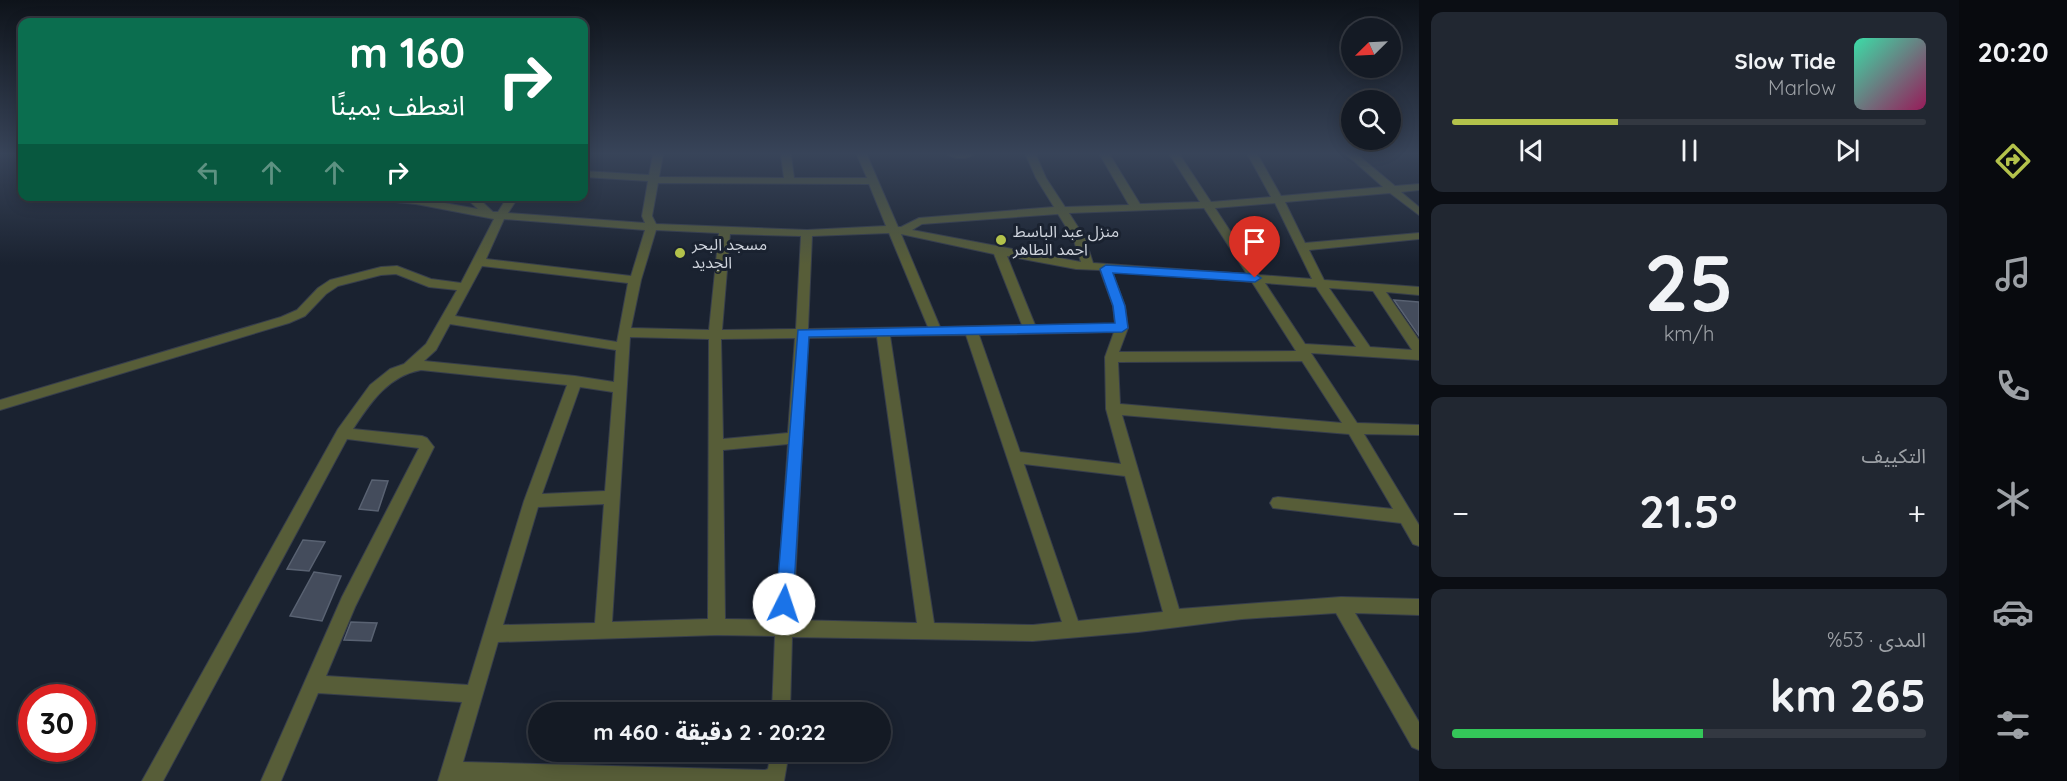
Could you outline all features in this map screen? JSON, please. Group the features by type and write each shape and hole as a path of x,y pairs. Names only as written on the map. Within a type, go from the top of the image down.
{"street":[{"path":"603,629 618,388 624,332 635,280 652,226 647,216 651,191"},
{"path":"879,191 899,230 936,331"},
{"path":"1050,191 1079,238 1089,267"},
{"path":"1127,191 1136,207"},
{"path":"1200,191 1353,428 1419,539"},
{"path":"1273,191 1319,282 1366,352"},
{"path":"899,230 919,220 1063,210 1210,206 1370,191"},
{"path":"1396,191 1419,212"},
{"path":"427,201 495,215 725,231 807,233 899,230 934,240 1055,263 1106,269 1319,282 1419,291"},
{"path":"476,201 495,215"},
{"path":"152,781 343,433 382,380 409,366 431,347 479,262 495,215 509,201"},
{"path":"717,627 715,335 725,231"},
{"path":"781,702 782,627 803,333 807,233"},
{"path":"1303,247 1419,236"},
{"path":"999,251 1030,329"},
{"path":"479,262 635,280"},
{"path":"1106,269 1119,306 1122,328 1111,357 1113,409 1173,618"},
{"path":"0,405 285,320 302,313 322,291 334,283 348,278 397,270 429,284 465,287"},
{"path":"1377,288 1419,350"},
{"path":"445,319 623,347"},
{"path":"624,332 715,335 1122,328"},
{"path":"971,330 1074,630"},
{"path":"883,331 927,632"},
{"path":"1111,357 1304,352 1419,355"},
{"path":"409,366 441,366 618,388"},
{"path":"575,381 532,501 449,776 766,780 777,775 779,762"},
{"path":"1113,409 1353,428 1419,430"},
{"path":"271,781 357,582 427,447 422,442 343,433"},
{"path":"716,445 796,438"},
{"path":"1016,457 1130,471"},
{"path":"532,501 613,497"},
{"path":"1278,503 1405,517"},
{"path":"492,634 717,627 999,634 1074,630 1173,618 1341,605 1419,607"},
{"path":"1341,605 1419,740"},
{"path":"313,684 473,694"}],"building":[{"path":"1394,300 1419,302 1419,336"},
{"path":"372,480 388,481 378,511 359,509"},
{"path":"303,540 325,542 309,571 287,569"},
{"path":"314,572 341,576 322,621 290,616"},
{"path":"351,622 377,623 371,641 344,640"}],"place":[{"name":"منزل عبد الباسط احمد الطاهر","path":"1001,240"},
{"name":"مسجد البحر الجديد","path":"680,253"}],"route":[{"path":"784,604 803,333 1122,328 1119,306 1106,269 1255,278"}]}
